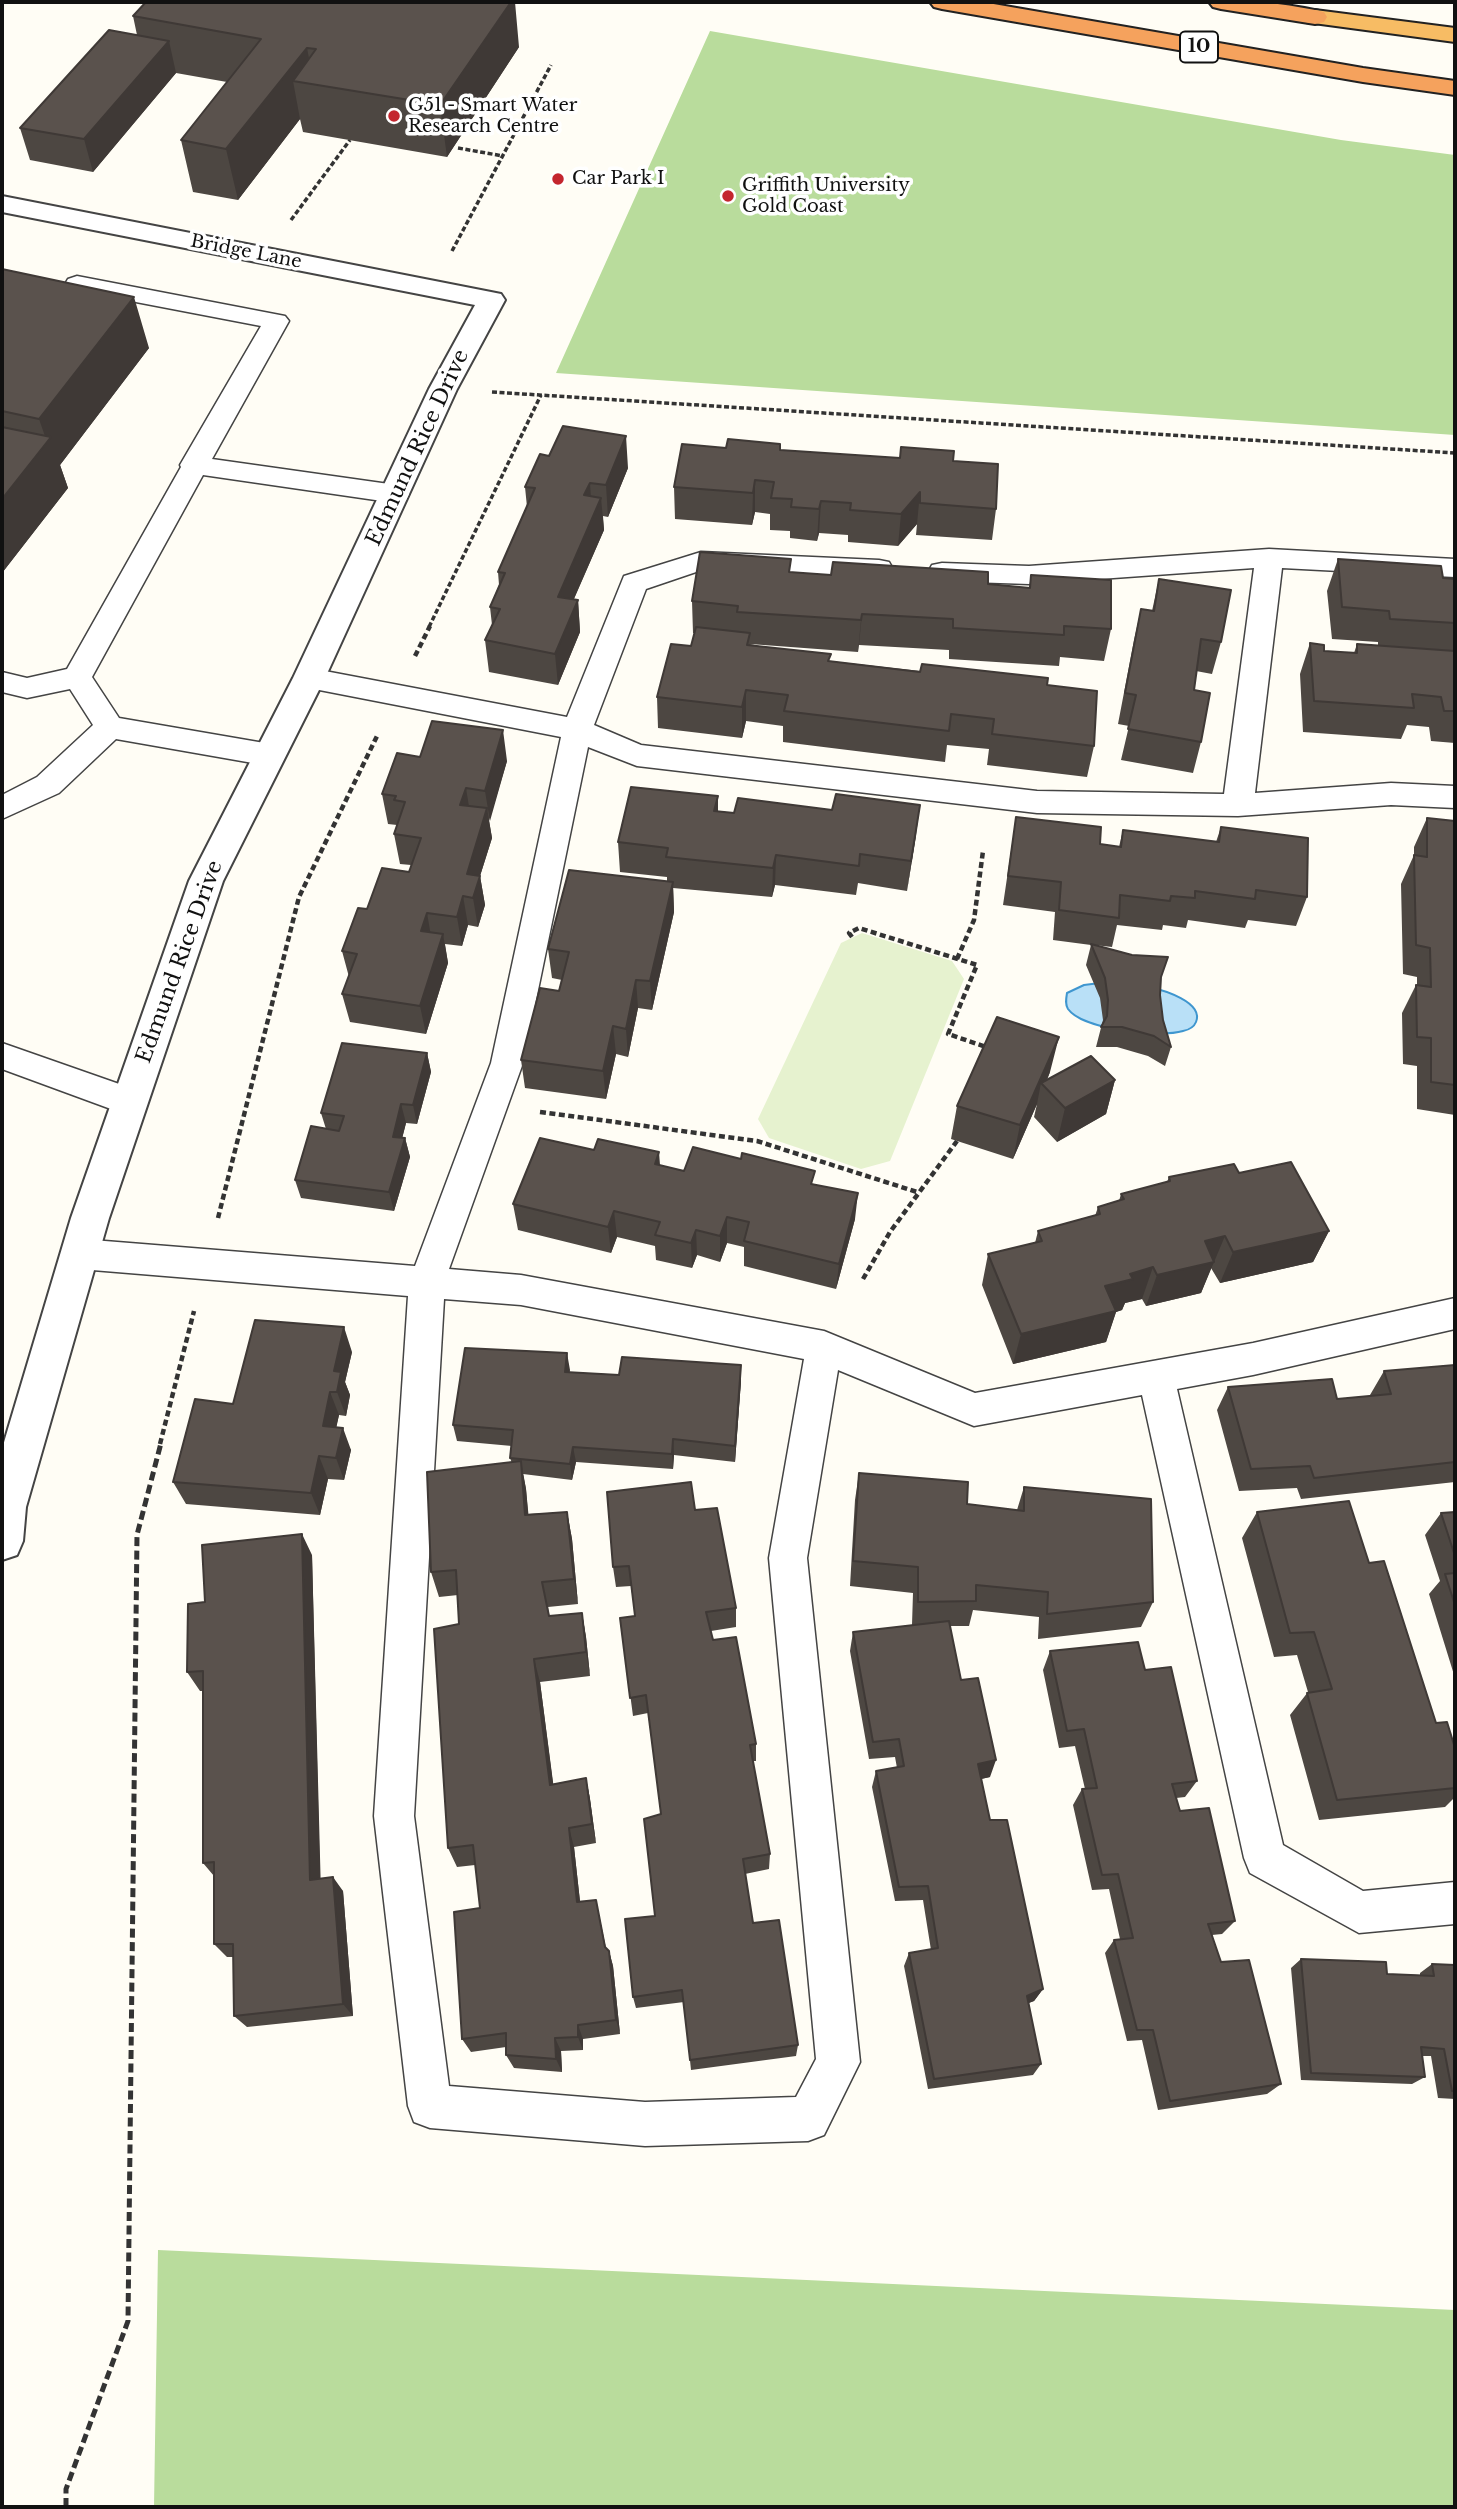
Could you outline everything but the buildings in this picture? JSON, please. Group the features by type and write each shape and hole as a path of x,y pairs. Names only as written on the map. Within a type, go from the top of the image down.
{"highway":[{"name":"10","path":"942,2 1363,75 1455,88"},
{"name":"10","path":"1221,2 1455,35"}],"street":[{"name":"Bridge Lane","path":"2,204 491,300"},
{"name":"Edmund Rice Drive","path":"2,1541 5,1507 80,1254 206,881 309,678 443,389 491,300"}],"lane":[{"path":"2,682 27,688 77,677 193,465 276,321 77,284"},
{"path":"193,465 396,494"},
{"path":"824,1347 788,1558 838,2062 808,2119 645,2124 430,2106 394,1816 427,1282 507,1063 577,730 634,583 701,561 1029,575 1269,558 1455,568"},
{"path":"1238,805 1269,558"},
{"path":"77,677 110,727 270,755"},
{"path":"309,678 577,730 638,755 1037,802 1238,805 1391,794 1455,797"},
{"path":"2,808 48,785 110,727"},
{"path":"2,1056 130,1102"},
{"path":"80,1254 521,1290 824,1347 974,1410 1253,1359 1455,1313"},
{"path":"1156,1378 1265,1858 1359,1912 1455,1903"}],"path":[{"path":"452,252 551,65"},
{"path":"290,220 350,140"},
{"path":"458,148 503,156"},
{"path":"480,392 1455,453"},
{"path":"66,2507 66,2489 128,2321 137,1535 299,897 541,395"},
{"path":"957,959 967,942 980,904 983,852"},
{"path":"852,937 849,933 859,928 977,965 948,1034 995,1049"},
{"path":"491,1105 757,1141 917,1192"},
{"path":"863,1279 917,1192 957,1141"}],"green space":[{"path":"710,31 1341,140 1455,155 1455,435 556,373"},
{"path":"862,933 952,961 964,979 890,1161 861,1169 769,1138 758,1119 841,943"},
{"path":"158,2250 1455,2310 1455,2507 154,2507"}],"water":[{"path":"1100,983 1143,986 1172,994 1194,1009 1196,1022 1183,1031 1140,1033 1089,1022 1068,1009 1067,993 1084,985"}],"place":[{"name":"G51 - Smart Water Research Centre","path":"394,116"},
{"name":"Car Park I","path":"558,179"},
{"name":"Griffith University Gold Coast","path":"728,196"}]}
